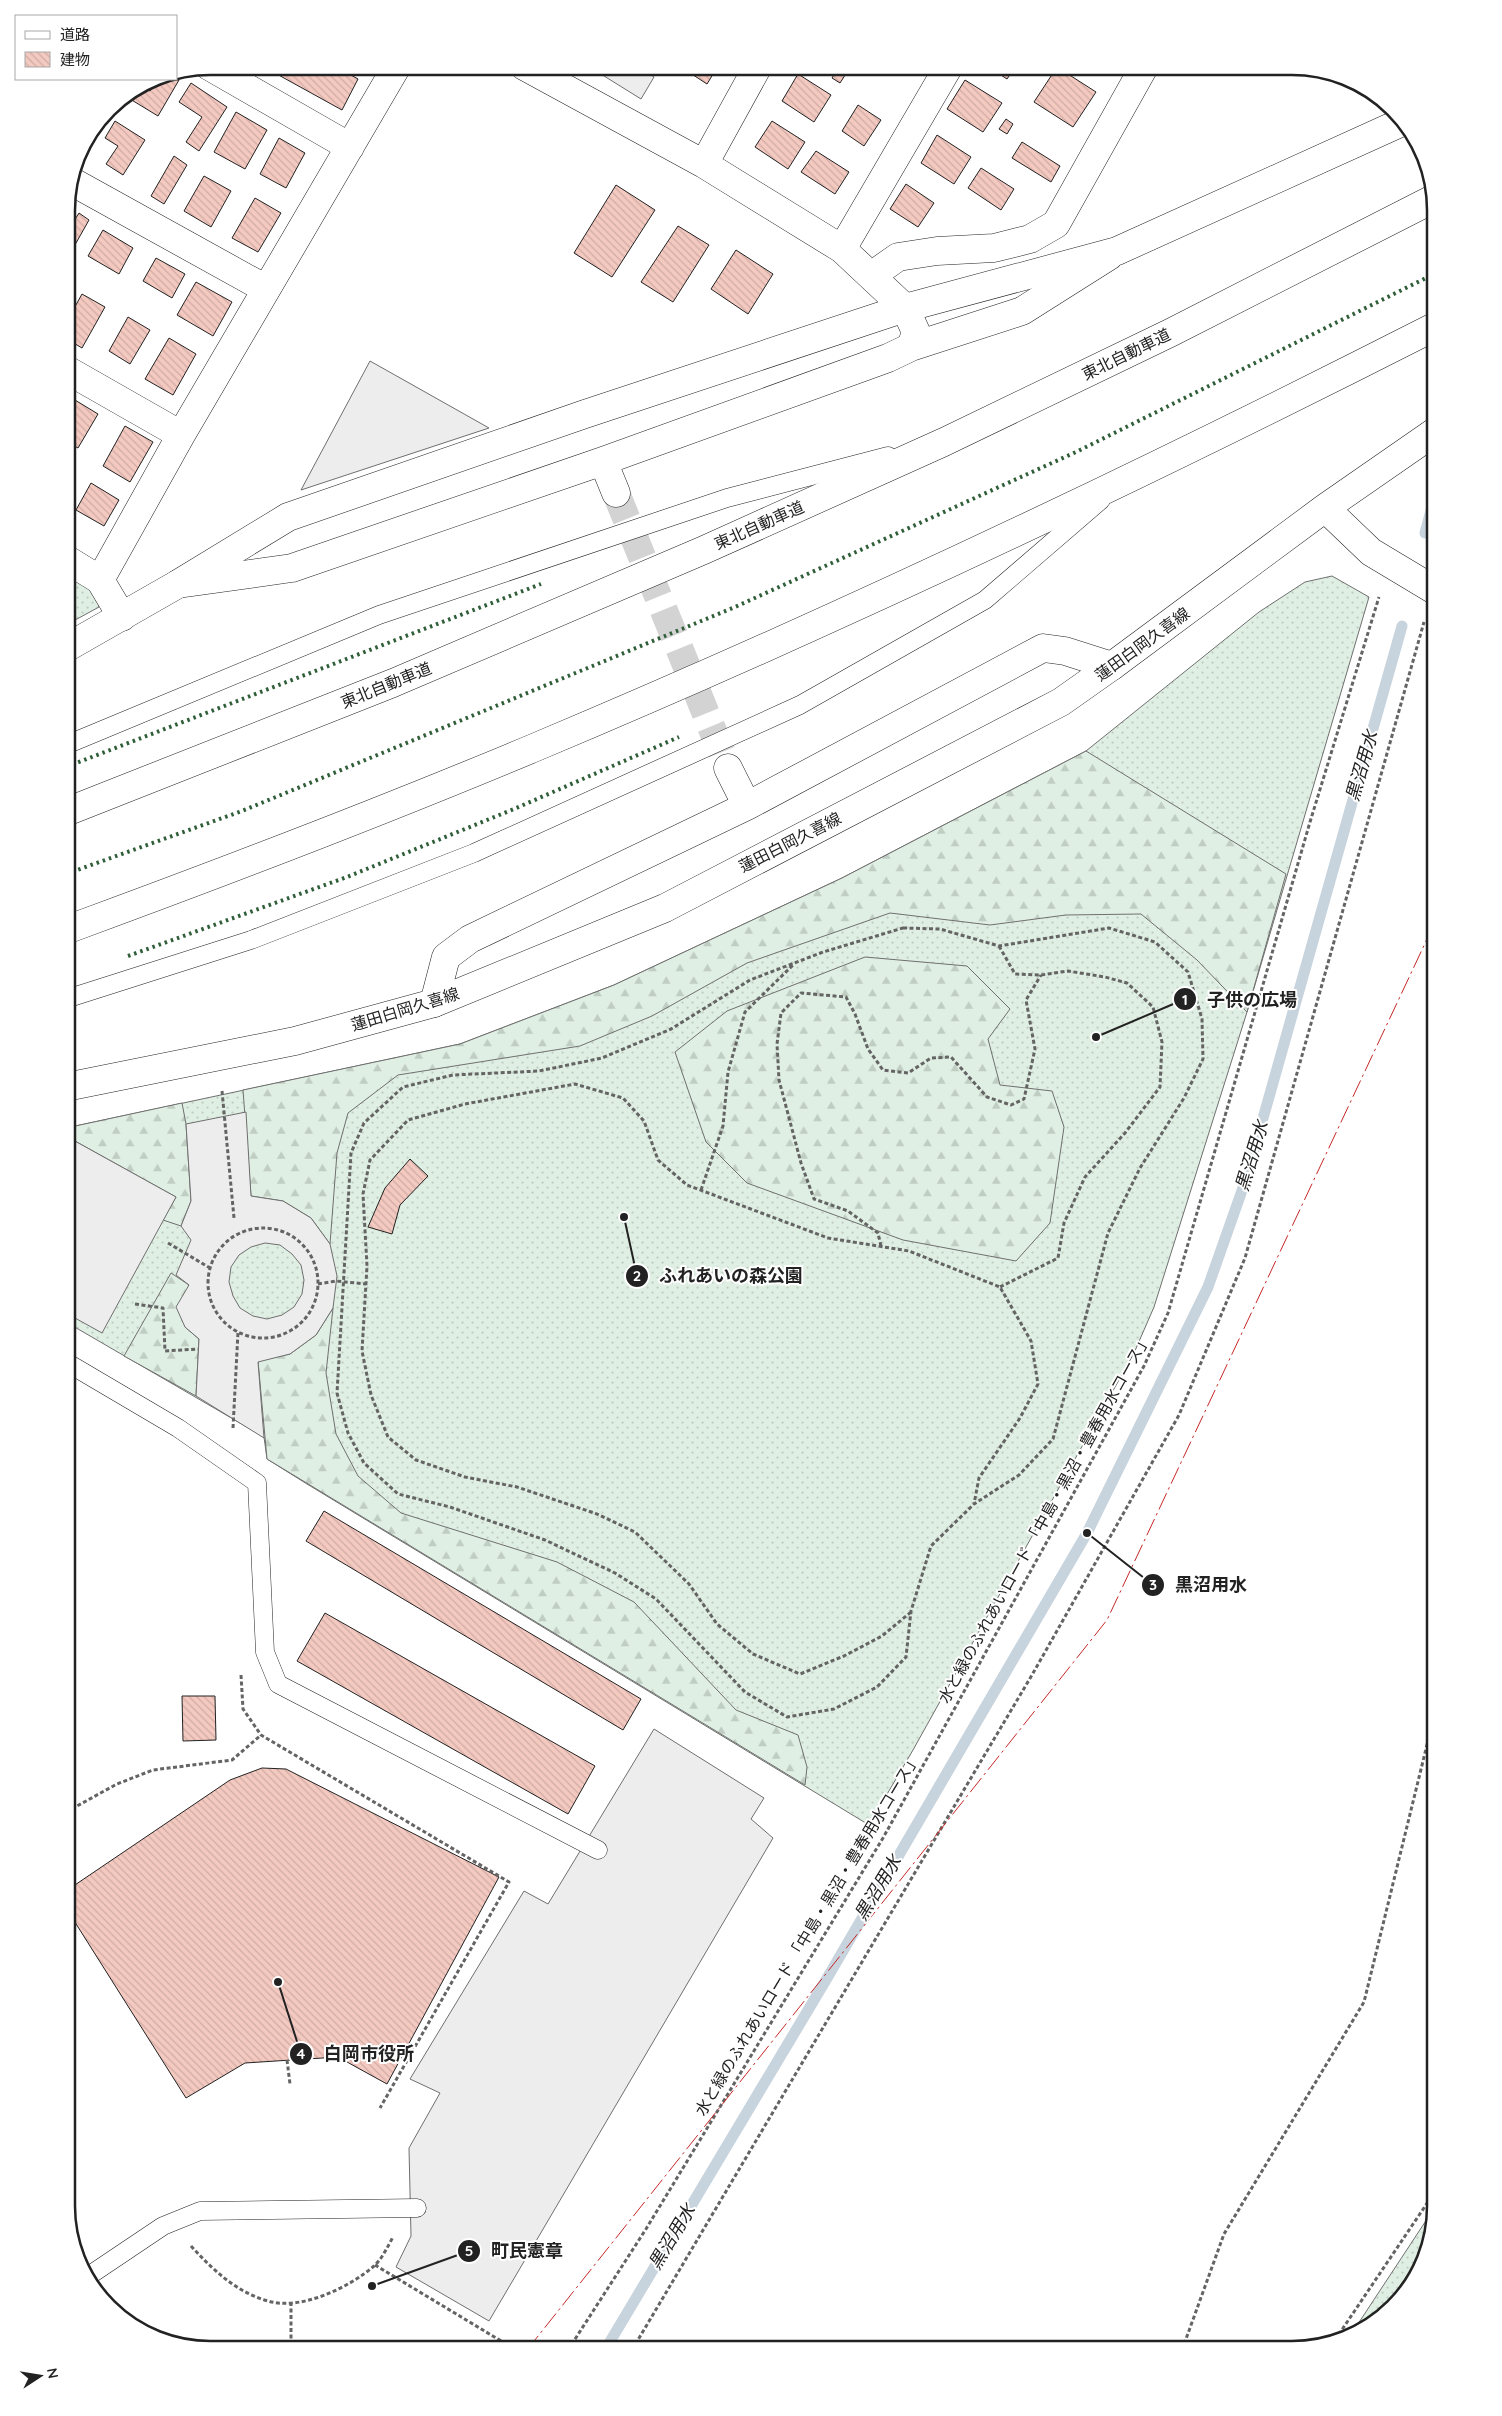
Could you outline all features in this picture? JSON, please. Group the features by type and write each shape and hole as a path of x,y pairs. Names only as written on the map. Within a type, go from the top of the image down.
{"main road":[{"path":"224,75 350,148"},
{"path":"100,580 181,435 392,75"},
{"path":"541,75 704,164 842,249 905,308 916,332 912,347"},
{"path":"704,164 753,75"},
{"path":"842,249 944,75"},
{"path":"871,276 898,257 937,251 994,248 1030,239 1056,224 1139,75"},
{"path":"178,584 292,568 603,461 888,358 912,347 1022,311 1117,251 1396,125"},
{"path":"78,185 266,289"},
{"name":"東北自動車道","path":"75,808 393,683 695,554 944,442 1170,333 1427,202"},
{"path":"75,643 178,584 288,517 585,414 905,308 1117,251"},
{"path":"75,927 226,871 537,747 859,605 1125,480 1427,330"},
{"path":"75,375 181,435"},
{"name":"蓮田白岡久喜線","path":"75,1085 295,1041 434,1003 665,908 1060,702 1112,666 1325,508 1427,437"},
{"path":"603,461 616,493"},
{"path":"1325,508 1371,552 1427,586"},
{"path":"75,565 100,580 122,617"},
{"path":"434,1003 446,957 470,939 747,806 1043,648 1065,651 1112,666"},
{"path":"728,768 747,806"}],"lane":[{"path":"75,740 380,615 727,498 944,442"},
{"path":"75,996 251,940 474,853 800,705 985,600 1125,480"},
{"path":"75,1367 178,1428 257,1482 264,1652 278,1684 598,1850"},
{"path":"93,2273 163,2226 200,2211 417,2208"}],"path":[{"name":"水と緑のふれあいロード 「中島・黒沼・豊春用水コース」","path":"574,2341 651,2220 883,1838 1144,1366 1168,1313 1310,822 1380,594"},
{"path":"637,2341 1032,1675 1179,1415 1245,1258 1425,618"},
{"path":"903,928 940,930 999,946 1109,928 1155,942 1188,972 1202,1020 1203,1059 1184,1098 1140,1168 1108,1233 1053,1440 1019,1475 974,1504 931,1546 911,1612 906,1657 877,1687 834,1709 786,1717 745,1692 656,1599 615,1573 545,1540 450,1507 398,1494 364,1463 348,1433 337,1393 351,1153 364,1123 403,1087 453,1075 539,1071 602,1058 671,1029 750,980 795,962 903,928"},
{"path":"999,946 1015,974 1041,975 1068,971 1105,976 1127,983 1153,1007 1162,1042 1160,1087 1125,1133 1085,1177 1064,1223 1058,1258 1000,1287"},
{"path":"701,1190 723,1126 728,1072 745,1012 795,962"},
{"path":"881,1246 878,1234 848,1211 814,1199 801,1163 779,1080 777,1044 781,1013 801,993 846,997 855,1014 868,1049 882,1070 908,1073 931,1058 951,1057 987,1097 1010,1105 1024,1099 1032,1069 1035,1049 1026,1000 1041,975"},
{"path":"911,1612 882,1636 844,1656 800,1674 753,1654 717,1624 689,1584 635,1532 597,1514 517,1486 465,1477 416,1460 388,1437 371,1395 362,1351 366,1284 363,1194 370,1160 408,1120 465,1104 575,1084 623,1098 644,1121 658,1160 687,1185 828,1238 909,1251 1000,1287 1031,1341 1038,1384 1020,1418 979,1478 974,1504"},
{"path":"221,1086 234,1218"},
{"path":"267,1228 285,1232 301,1242 312,1256 317,1272 318,1284 312,1307 303,1321 289,1332 272,1337 255,1337 238,1332 223,1321 213,1305 208,1286 210,1268 218,1250 231,1237 248,1229 267,1228"},
{"path":"168,1243 210,1268"},
{"path":"318,1284 343,1282 366,1284"},
{"path":"135,1304 164,1308 164,1351 198,1349"},
{"path":"233,1428 238,1332"},
{"path":"75,1807 117,1784 152,1770 232,1760 261,1734"},
{"path":"1185,2341 1224,2234 1364,2002 1427,1745"},
{"path":"287,2060 290,2084"},
{"path":"1340,2332 1427,2203"},
{"path":"190,2245 216,2273 246,2292 270,2302 291,2302 342,2289 376,2265 395,2234"},
{"path":"376,2265 501,2341"},
{"path":"291,2302 291,2341"}],"green space":[{"path":"1332,576 1369,597 1247,1012 1154,1307 1134,1353 913,1750 869,1825 267,1459 264,1437 75,1327 75,1126 460,1044 614,985 842,878 1086,751 1259,612 1305,582"},
{"path":"75,578 96,590 99,607 75,620"},
{"path":"1086,751 1286,874 1247,1012 1197,960 1141,914 1066,915 990,925 890,913 747,963 652,1016 580,1046 398,1075 348,1113 337,1153 330,1244 311,1218 283,1201 251,1196 243,1090 460,1044 614,985 842,878"},
{"path":"865,957 967,966 1010,1009 988,1039 1000,1085 1052,1091 1064,1127 1050,1223 1016,1261 903,1240 747,1183 706,1142 675,1052 727,1011"},
{"path":"182,1103 186,1124 191,1201 181,1226 163,1220 176,1197 75,1141 75,1126"},
{"path":"171,1273 189,1285 185,1327 199,1339 196,1396 124,1356"},
{"path":"333,1308 326,1373 336,1434 358,1476 401,1513 557,1562 634,1602 736,1710 798,1735 807,1767 805,1785 267,1459 258,1361 290,1354 316,1335"},
{"path":"1426,2220 1417,2258 1409,2272 1394,2294 1381,2307 1358,2323"}],"shaded area":[{"path":"602,75 651,75 654,77 641,99"},
{"path":"370,361 489,428 301,490"},
{"path":"246,1112 251,1196 283,1201 311,1218 330,1244 337,1276 333,1308 316,1335 290,1354 258,1362 264,1438 196,1396 199,1339 185,1327 176,1307 189,1285 176,1275 191,1240 181,1226 191,1201 186,1124","holes":["265,1243 280,1245 292,1254 301,1265 304,1280 302,1294 294,1307 282,1315 267,1319 253,1316 240,1308 233,1296 229,1282 231,1267 239,1255 251,1247"]},
{"path":"75,1141 176,1197 102,1333 75,1318"},
{"path":"654,1729 764,1798 751,1819 773,1838 489,2321 396,2267 411,2236 409,2148 440,2093 410,2079 524,1891 548,1904"}],"building":[{"path":"279,75 351,75 358,79 342,110"},
{"path":"693,75 712,75 707,84"},
{"path":"797,75 831,95 814,122 782,101"},
{"path":"834,75 845,75 840,83 832,78"},
{"path":"1001,75 1010,75 1007,79"},
{"path":"1052,75 1069,75 1096,92 1073,127 1034,102"},
{"path":"179,80 158,116 132,100 149,90 150,91 158,85"},
{"path":"965,80 1002,103 983,132 947,109"},
{"path":"191,83 227,107 199,151 186,142 202,117 179,102"},
{"path":"858,105 881,120 864,146 842,131"},
{"path":"236,112 267,130 245,169 214,152"},
{"path":"1006,119 1013,124 1007,134 999,129"},
{"path":"115,121 145,140 123,175 106,164 118,146 105,138"},
{"path":"772,121 805,142 788,169 755,147"},
{"path":"937,135 971,157 954,184 921,163"},
{"path":"279,138 305,153 286,188 260,174"},
{"path":"1022,142 1060,166 1051,182 1012,158"},
{"path":"816,151 849,172 835,194 801,172"},
{"path":"174,156 187,165 164,204 151,196"},
{"path":"981,168 1014,189 1001,210 968,188"},
{"path":"204,176 231,191 211,227 184,211"},
{"path":"906,184 934,203 918,227 890,209"},
{"path":"616,185 655,210 612,277 574,253"},
{"path":"255,198 281,213 258,252 232,238"},
{"path":"79,213 89,220 75,245 75,219"},
{"path":"678,226 709,245 673,302 641,282"},
{"path":"103,230 133,248 119,274 88,256"},
{"path":"736,250 773,274 748,314 711,289"},
{"path":"156,258 185,274 172,298 143,281"},
{"path":"196,282 232,302 213,336 177,315"},
{"path":"82,294 105,307 82,348 75,344 75,307"},
{"path":"128,317 150,330 130,364 109,351"},
{"path":"169,338 196,354 173,395 145,379"},
{"path":"75,400 98,414 78,448 75,446"},
{"path":"125,426 153,442 130,482 103,466"},
{"path":"91,483 119,500 104,526 76,510"},
{"path":"410,1159 428,1176 400,1205 392,1234 368,1227 385,1188"},
{"path":"324,1511 641,1699 623,1730 306,1541"},
{"path":"325,1613 595,1766 568,1814 297,1661"},
{"path":"182,1696 215,1696 216,1740 183,1741"},
{"path":"262,1768 286,1769 499,1877 387,2084 338,2057 245,2063 186,2098 75,1922 75,1885 230,1780"}],"waterway":[{"name":"黒沼用水","path":"1425,533 1427,526"},
{"name":"黒沼用水","path":"610,2341 826,1980 1087,1533 1208,1287 1245,1182 1402,626"}],"tunnel":[{"path":"616,493 728,768"}],"hedge":[{"path":"75,871 242,811 735,607 1076,452 1427,277"},
{"path":"75,764 541,584"},
{"path":"128,956 347,877 514,809 679,737"}],"power":[{"path":"534,2341 1107,1620 1427,939"}],"place":[{"name":"子供の広場","path":"1096,1037"},
{"name":"ふれあいの森公園","path":"624,1217"},
{"name":"黒沼用水","path":"1087,1533"},
{"name":"白岡市役所","path":"278,1982"},
{"name":"町民憲章","path":"372,2286"}]}
